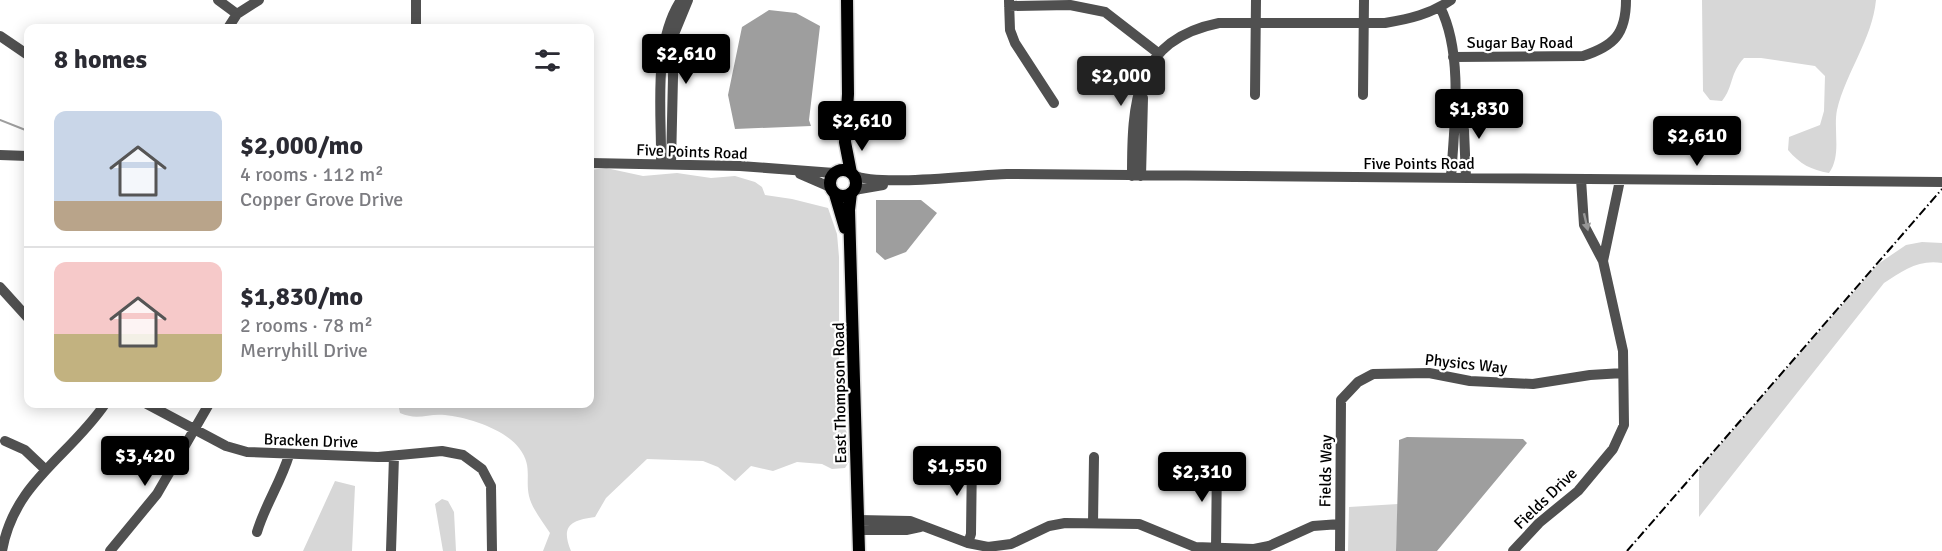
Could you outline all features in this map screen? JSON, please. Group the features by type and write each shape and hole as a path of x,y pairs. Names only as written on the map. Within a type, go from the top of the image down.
{"main road":[{"path":"845,142 834,173 833,191 843,196 852,192 856,182 845,142 848,94 847,0"},
{"path":"834,173 841,170 852,174"},
{"name":"East Thompson Road","path":"833,191 845,229 850,234"},
{"name":"East Thompson Road","path":"852,192 850,234 859,551"}],"street":[{"path":"218,0 237,14"},
{"path":"231,24 237,14 259,0"},
{"path":"416,0 416,24"},
{"path":"666,164 664,45 672,14 681,0"},
{"path":"666,107 674,34 688,0"},
{"path":"1255,95 1256,0"},
{"path":"1363,95 1364,0"},
{"path":"1136,176 1144,87 1158,53 1174,38 1196,27 1218,23 1364,23 1409,19 1440,7 1451,0"},
{"name":"Sugar Bay Road","path":"1453,57 1583,56 1601,50 1618,38 1626,11 1626,0"},
{"path":"1054,103 1015,43 1010,30 1009,3 1070,5 1105,12 1158,53"},
{"path":"1440,7 1448,23 1453,57 1454,111 1451,178"},
{"path":"0,36 24,52"},
{"path":"1454,111 1464,130 1466,178"},
{"path":"0,155 24,156"},
{"name":"Five Points Road","path":"594,163 740,166 794,172 834,173"},
{"name":"Five Points Road","path":"794,172 833,191"},
{"name":"Five Points Road","path":"852,174 865,179 896,180 988,174 1942,182"},
{"name":"Fields Drive","path":"1513,551 1539,523 1578,490 1612,449 1623,425 1623,351 1604,261 1584,225 1581,179"},
{"name":"Five Points Road","path":"852,192 896,180"},
{"name":"Fields Drive","path":"1604,261 1620,180"},
{"path":"0,287 24,314"},
{"name":"Physics Way","path":"1348,393 1358,382 1373,374 1429,373 1470,381 1533,384 1590,375 1623,373"},
{"name":"Fields Way","path":"1340,551 1341,400 1348,393"},
{"path":"2,551 15,510 28,488 45,468 79,436 102,408"},
{"name":"Bracken Drive","path":"155,408 234,449 289,455 394,456 450,451 465,456 480,467 489,480 492,494 492,551"},
{"path":"193,428 200,408"},
{"path":"110,551 157,494 206,408"},
{"path":"5,441 25,450 45,468"},
{"path":"257,532 263,511 283,475 289,455"},
{"path":"391,551 394,456"},
{"path":"968,543 971,528 972,456"},
{"path":"1094,457 1094,523"},
{"path":"1216,549 1217,458"},
{"path":"858,525 910,521 920,527 968,543 988,547 1004,546 1053,525 1094,523 1143,525 1189,546 1216,549 1262,548 1313,526 1340,524"}],"shaded area":[{"path":"1702,0 1876,0 1874,15 1837,110 1835,158 1829,173 1806,166 1788,150 1789,137 1820,125 1824,111 1825,76 1815,66 1761,58 1744,58 1722,101 1710,100 1703,91"},
{"path":"769,10 796,13 820,26 809,120 811,126 735,129 728,95 742,27"},
{"path":"606,168 643,176 677,173 711,178 735,176 755,182 762,187 765,195 828,208 837,234 839,257 839,416 847,433 850,460 845,468 832,469 822,464 797,462 773,471 751,466 735,481 718,467 703,461 647,459 606,498 595,517 570,525 567,535 571,551 543,551 550,533 530,501 526,461 513,441 485,425 464,418 439,415 418,417 400,413 399,408 594,408 594,170"},
{"path":"876,200 921,200 937,213 906,252 885,260 876,252"},
{"path":"1922,242 1942,243 1942,263 1918,264 1884,283 1699,517 1699,469 1878,264 1906,245"},
{"path":"1407,437 1523,439 1527,443 1437,551 1396,551 1399,440"},
{"path":"335,481 355,486 352,551 303,551"},
{"path":"442,499 448,501 454,512 456,551 443,551 435,504"},
{"path":"1398,504 1396,551 1348,551 1349,507"}],"waterway":[{"path":"0,120 24,129"}],"railway":[{"path":"1627,551 1942,189"}]}
